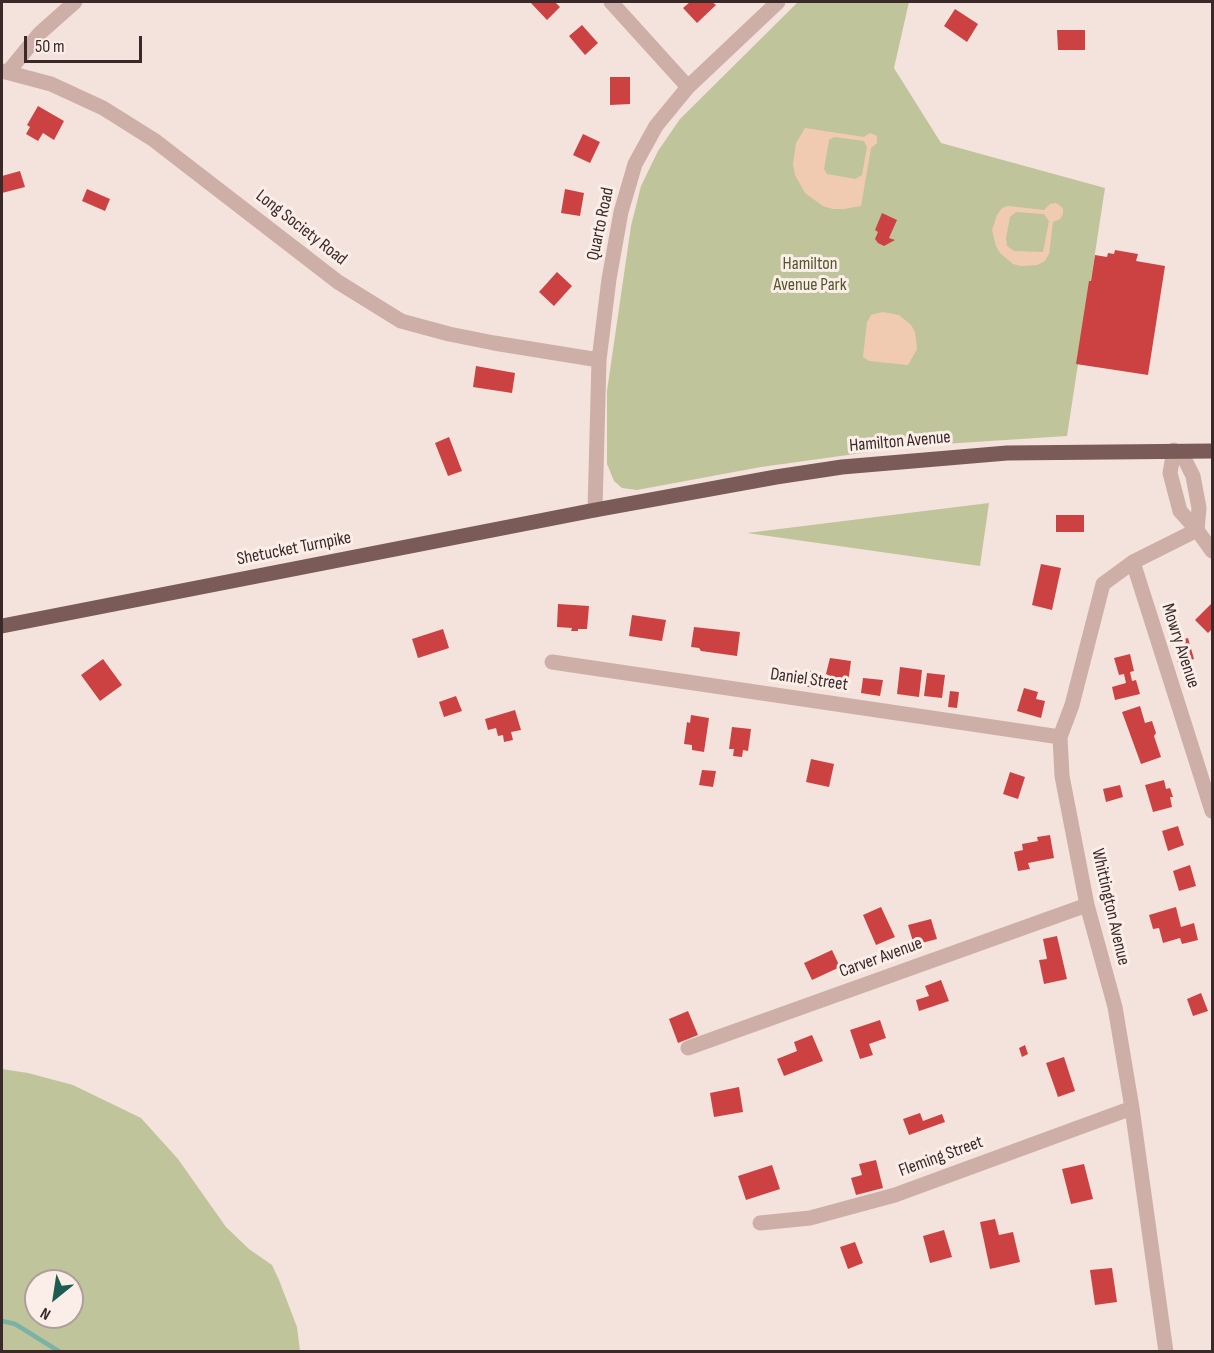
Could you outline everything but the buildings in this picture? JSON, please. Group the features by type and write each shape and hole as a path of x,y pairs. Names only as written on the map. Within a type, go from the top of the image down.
{"main road":[{"name":"Hamilton Avenue","path":"595,510 776,477 911,460 1007,453 1212,451"},
{"name":"Shetucket Turnpike","path":"2,626 595,510"}],"street":[{"path":"5,71 40,33 75,2"},
{"path":"610,2 688,87"},
{"name":"Quarto Road","path":"595,510 599,360 621,212 635,164 656,126 688,87 778,2"},
{"name":"Long Society Road","path":"5,71 51,84 103,108 154,140 338,282 401,321 494,343 599,360"},
{"path":"1174,450 1170,473 1178,503 1186,519 1212,551"},
{"name":"Whittington Avenue","path":"1166,1352 1132,1108 1115,1007 1088,905 1062,776 1060,737 1072,705 1103,584 1133,562 1197,530"},
{"name":"Mowry Avenue","path":"1133,562 1212,811"},
{"name":"Daniel Street","path":"552,662 1060,737"},
{"name":"Carver Avenue","path":"688,1048 1088,905"},
{"name":"Fleming Street","path":"760,1223 810,1218 895,1195 1132,1108"}],"green space":[{"name":"Hamilton Avenue Park","path":"798,2 909,2 894,68 941,143 1105,188 1067,436 913,446 761,467 637,490 622,488 614,481 607,464 607,391 631,226 641,186 658,151 680,119"},
{"path":"989,503 980,566 747,533"},
{"path":"2,1069 28,1073 73,1085 141,1118 178,1159 226,1227 249,1249 272,1265 297,1327 300,1351 2,1351"}],"sand":[{"path":"805,128 864,137 870,133 877,136 877,143 871,148 861,206 833,209 823,206 805,193 795,175 793,164 796,143","holes":["834,137 864,141 867,147 862,175 855,179 827,174 824,169 829,140"]},
{"path":"1056,203 1063,208 1063,214 1060,219 1053,222 1049,254 1045,261 1037,265 1013,264 1000,253 996,246 992,230 997,215 1002,208 1008,206 1044,210 1050,204","holes":["1016,212 1044,214 1049,221 1043,252 1014,251 1007,246 1006,238 1010,217"]},
{"path":"883,312 899,315 911,325 915,332 917,349 908,365 869,361 863,357 867,322 871,315"}],"waterway":[{"path":"2,1321 15,1324 60,1352"}]}
